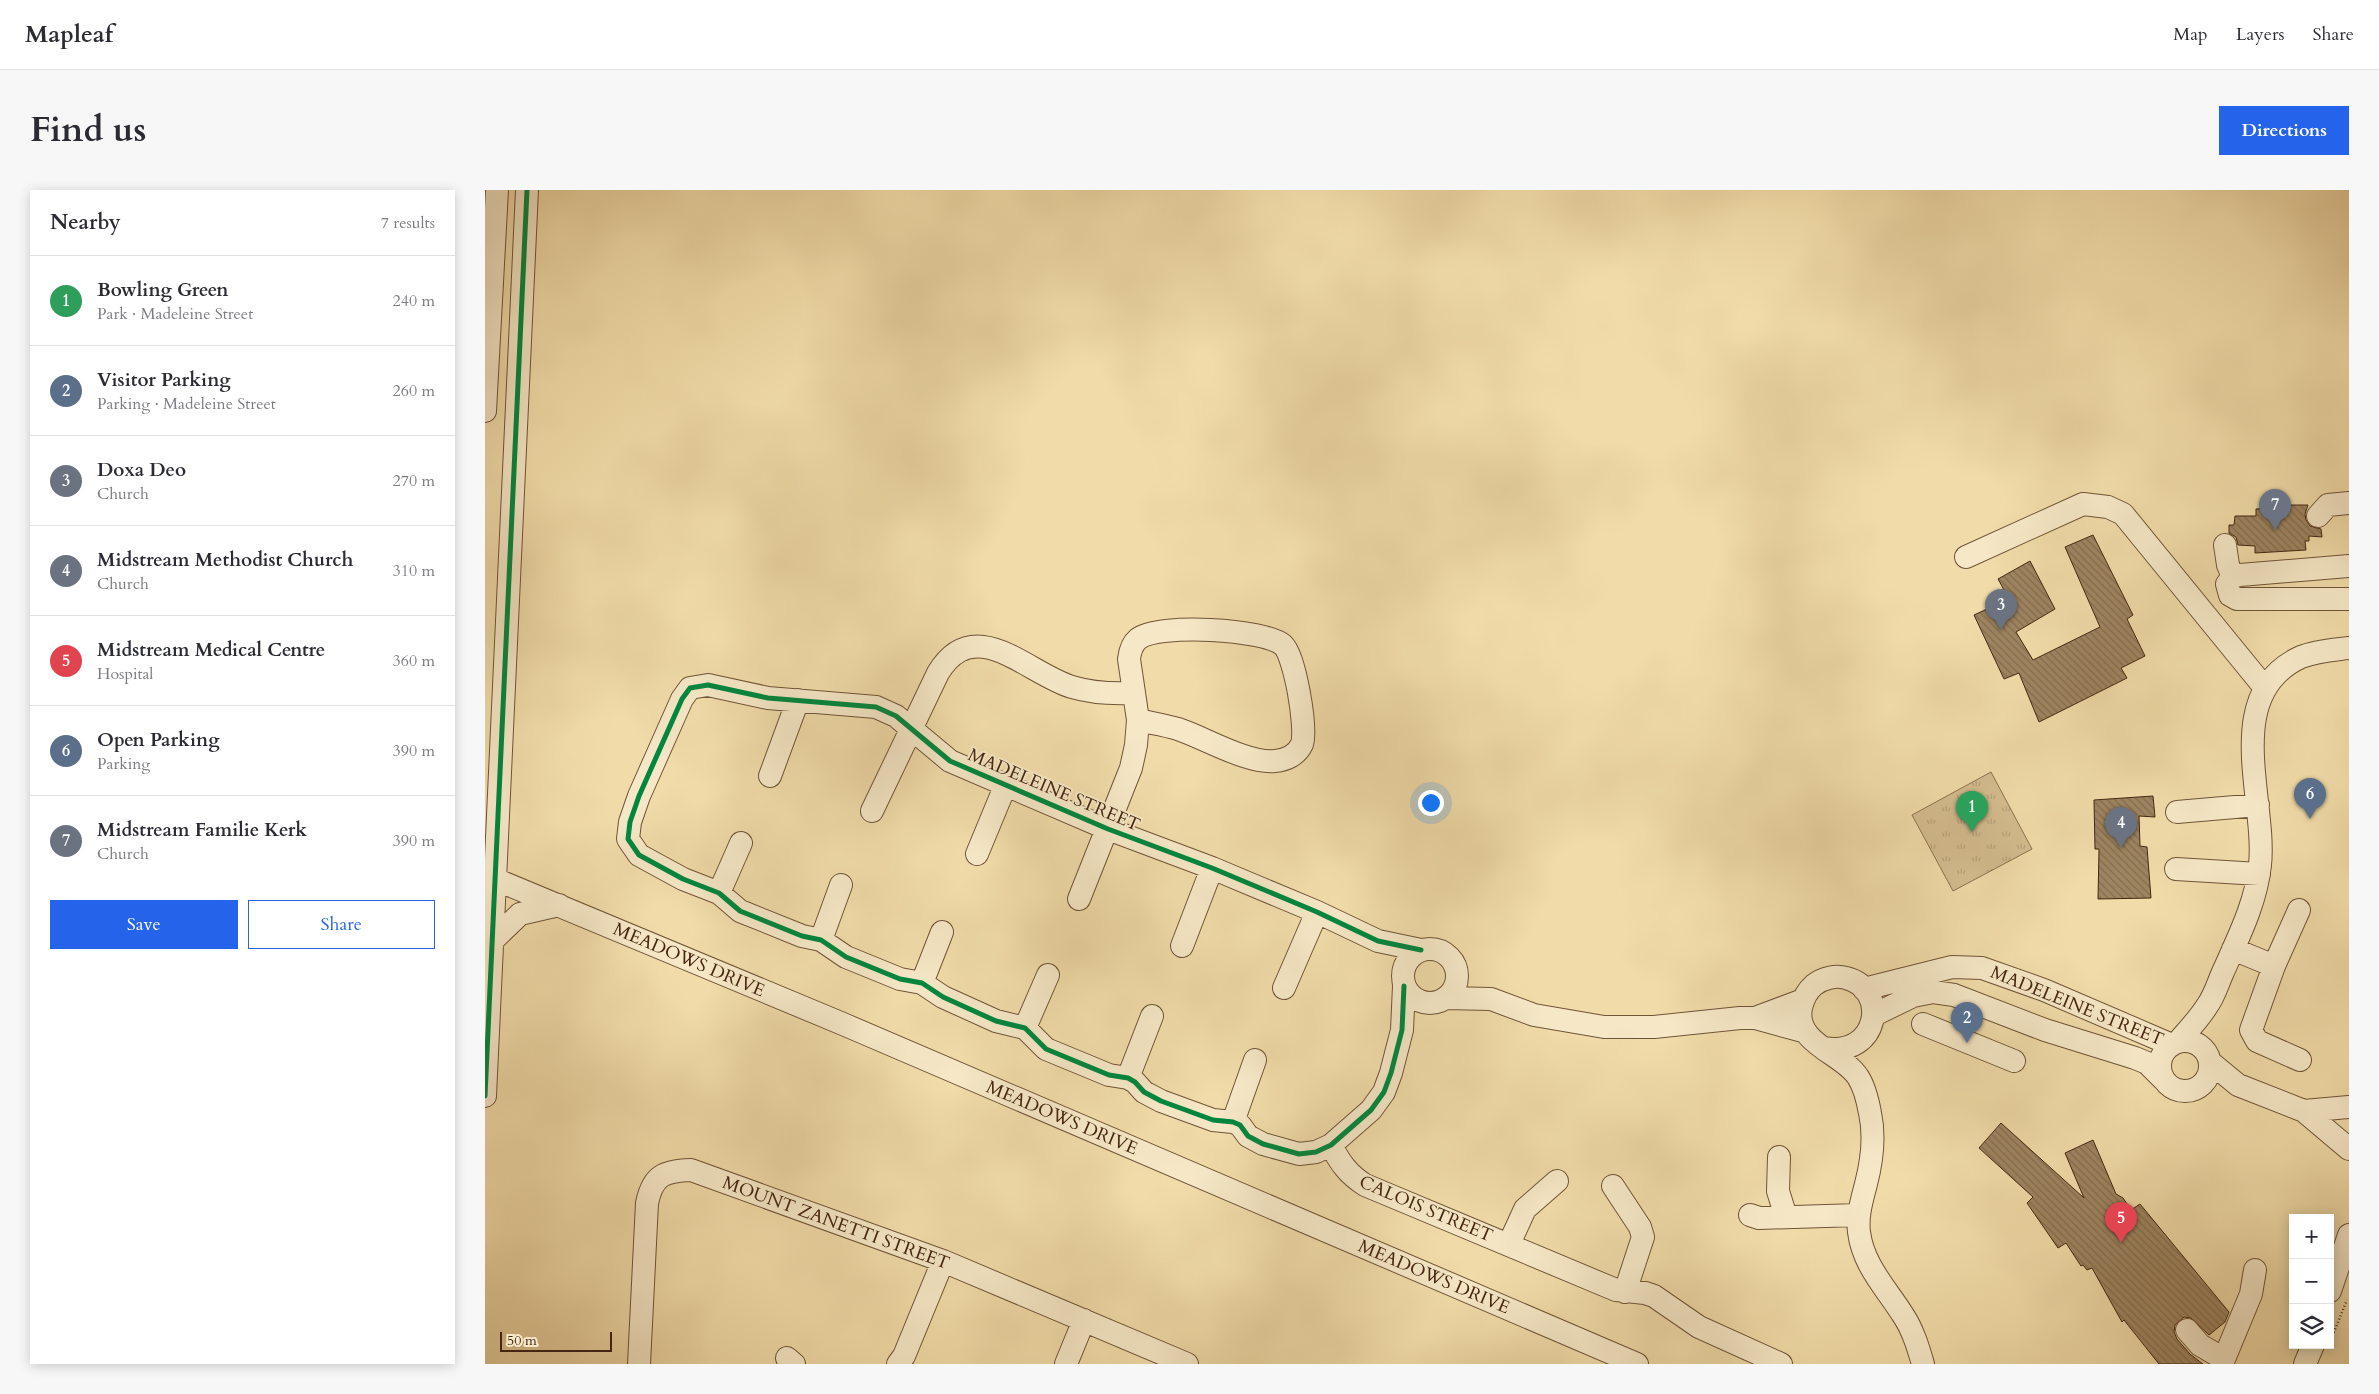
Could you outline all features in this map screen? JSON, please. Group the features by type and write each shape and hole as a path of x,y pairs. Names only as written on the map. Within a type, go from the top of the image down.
{"street":[{"path":"485,411 497,190"},
{"path":"485,1096 492,941 490,876 527,190"},
{"path":"2318,516 2322,509 2328,505 2349,503"},
{"path":"1966,557 2083,504 2107,507 2123,514 2265,688"},
{"path":"2225,545 2233,598 2237,600 2349,599"},
{"path":"2210,620 2211,604 2214,597 2230,584 2248,574 2349,566"},
{"path":"1079,899 1131,768 1136,745 1138,720 1129,659 1131,648 1139,638 1161,630 1196,629 1259,636 1283,645 1290,655 1297,679 1303,731 1301,744 1295,755 1287,759 1261,762 1178,729 1138,720"},
{"path":"872,811 946,659 957,651 970,648 988,648 1006,653 1052,679 1072,687 1095,692 1133,693"},
{"path":"2175,1043 2208,1005 2256,892 2261,863 2258,805 2252,761 2253,733 2257,708 2265,688 2280,671 2301,658 2319,652 2349,648"},
{"name":"MADELEINE STREET","path":"719,893 683,879 639,856 628,839 630,822 639,796 682,699 690,688 708,685 768,698 876,706 896,716 950,761 1108,829 1212,868 1317,912 1378,941 1421,950 1438,950 1452,960 1456,968 1491,999 1534,1015 1603,1027 1654,1027 1755,1018 1805,1032 1814,1042 1825,1048 1837,1050 1849,1048 1870,1025 1913,996 1933,992 1954,995 2045,1030 2135,1058 2147,1063 2176,1090 2184,1091 2238,1085"},
{"path":"770,776 797,700"},
{"path":"977,854 1006,784"},
{"path":"2177,812 2258,805"},
{"path":"741,843 719,893 740,911 802,936 821,940 846,957 900,979 922,984 943,997 996,1021 1025,1028 1046,1049 1109,1075 1128,1078 1135,1082 1144,1092 1161,1101 1213,1120 1233,1122 1240,1125 1248,1136 1282,1150 1299,1154 1315,1152 1331,1145 1371,1110 1384,1092 1402,1030 1403,982 1407,960 1421,950"},
{"path":"1182,946 1212,868"},
{"path":"2176,869 2259,874"},
{"name":"MEADOWS DRIVE","path":"490,876 843,1024 1637,1364"},
{"path":"821,940 841,885"},
{"path":"492,941 520,914 559,905"},
{"path":"2299,910 2274,966 2251,1030 2257,1042 2300,1060"},
{"path":"1284,988 1317,912"},
{"path":"922,984 942,932"},
{"name":"MADELEINE STREET","path":"1378,941 1403,982 1416,999 1491,999"},
{"path":"2233,949 2274,966"},
{"name":"MADELEINE STREET","path":"1755,1018 1803,1000 1816,984 1835,977 1846,978 1864,989 1952,967 1982,968 2044,990 2175,1043 2193,1042 2199,1045 2209,1058 2238,1085 2304,1111 2349,1148"},
{"path":"1402,1030 1455,985 1456,968"},
{"path":"1025,1028 1048,976"},
{"path":"1858,1076 1870,1025 1871,1001 1864,989"},
{"path":"1941,993 1930,1026 2014,1061"},
{"path":"1803,1000 1801,1021 1805,1032"},
{"path":"2199,1088 2209,1076 2208,1005"},
{"path":"1128,1078 1152,1016"},
{"name":"MADELEINE STREET","path":"2163,1079 2160,1064 2162,1056 2175,1043"},
{"path":"1825,1048 1858,1076 1871,1114 1872,1154 1859,1215 1859,1232 1864,1253 1874,1274 1911,1327 1923,1364"},
{"path":"1233,1122 1255,1060"},
{"name":"MADELEINE STREET","path":"2304,1111 2349,1108"},
{"path":"2349,1130 2349,1148"},
{"name":"CALOIS STREET","path":"1331,1145 1349,1175 1365,1185 1625,1292 1645,1293 1654,1296 1699,1327 1781,1364"},
{"path":"1779,1157 1778,1191 1786,1217"},
{"name":"MOUNT ZANETTI STREET","path":"639,1364 647,1203 650,1189 657,1178 670,1170 691,1170 943,1261 1187,1364"},
{"name":"CALOIS STREET","path":"1509,1244 1525,1209 1557,1181"},
{"path":"1613,1186 1640,1227 1643,1238 1625,1292"},
{"path":"1750,1215 1759,1218 1859,1215"},
{"path":"2334,1279 2349,1235"},
{"path":"898,1364 904,1356 943,1261"},
{"path":"2331,1304 2349,1267"},
{"path":"2187,1330 2200,1344 2223,1362 2251,1294 2255,1270"},
{"path":"1066,1364 1085,1320"},
{"path":"2305,1364 2311,1349"}],"path":[{"path":"2334,1331 2349,1296"}],"green space":[{"path":"1991,772 2032,849 1953,891 1912,815"}],"building":[{"path":"2288,505 2308,505 2305,514 2306,520 2310,526 2321,529 2322,537 2309,536 2309,541 2305,541 2306,550 2255,553 2255,546 2238,545 2236,537 2229,533 2229,525 2234,525 2235,516 2256,516 2256,509 2288,507"},
{"path":"2093,535 2133,615 2127,619 2145,656 2121,668 2127,678 2039,722 2019,673 2004,679 1974,615 2009,599 1998,579 2030,561 2055,609 2016,632 2033,660 2100,627 2065,547"},
{"path":"2153,796 2155,817 2139,816 2140,846 2147,847 2151,898 2098,899 2099,849 2095,849 2094,800"},
{"path":"2001,1123 2084,1198 2065,1153 2093,1140 2116,1194 2123,1198 2131,1210 2140,1204 2229,1312 2225,1322 2209,1335 2191,1318 2184,1317 2175,1325 2174,1332 2177,1339 2190,1354 2203,1364 2159,1364 2124,1320 2122,1322 2092,1268 2087,1270 2083,1265 2081,1266 2066,1243 2058,1248 2027,1203 2033,1197 1979,1148"}],"cycle path":[{"path":"485,1096 527,190"},
{"path":"1404,986 1402,1030 1384,1092 1371,1110 1331,1145 1316,1152 1299,1154 1263,1144 1248,1136 1240,1125 1233,1122 1213,1120 1161,1101 1144,1092 1135,1082 1128,1078 1109,1075 1046,1049 1025,1028 996,1021 943,997 922,983 900,979 846,957 821,940 802,936 740,911 719,893 683,879 639,855 628,839 630,822 639,796 682,699 690,688 708,685 768,698 876,707 896,716 950,761 1108,829 1212,868 1317,912 1378,941 1421,950"}],"place":[{"name":"Midstream Familie Kerk","path":"2275,530"},
{"name":"Doxa Deo","path":"2001,630"},
{"name":"Open Parking","path":"2310,819"},
{"name":"Bowling Green","path":"1972,832"},
{"name":"Midstream Methodist Church","path":"2121,848"},
{"name":"Visitor Parking","path":"1967,1043"},
{"name":"Midstream Medical Centre","path":"2121,1243"}]}
